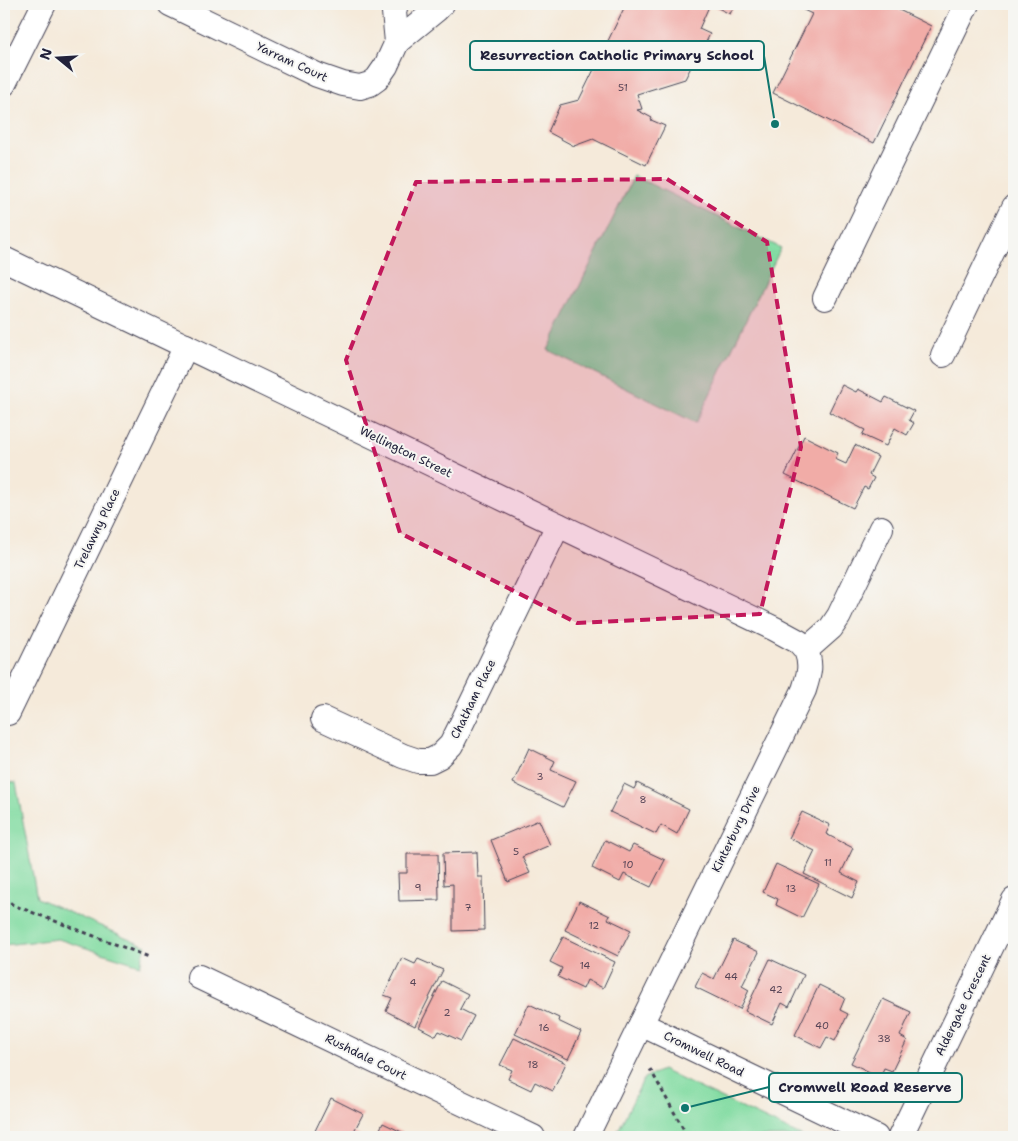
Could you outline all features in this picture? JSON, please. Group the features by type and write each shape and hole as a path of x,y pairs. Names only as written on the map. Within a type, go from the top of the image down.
{"street":[{"path":"4,84 44,4"},
{"name":"Yarram Court","path":"170,4 317,75 343,84 360,87 370,84 377,79 386,66 397,42 442,4"},
{"path":"396,4 394,12 397,42"},
{"path":"825,298 967,4"},
{"path":"943,355 1014,207"},
{"name":"Wellington Street","path":"4,259 788,636 799,642 806,650"},
{"name":"Trelawny Place","path":"8,713 186,346"},
{"name":"Chatham Place","path":"323,719 418,761 430,761 440,756 451,745 558,525"},
{"path":"806,650 831,628 839,616 881,528"},
{"name":"Kinterbury Drive","path":"586,1137 804,690 809,673 809,660 806,650"},
{"name":"Aldergate Crescent","path":"900,1137 1014,900"},
{"name":"Rushdale Court","path":"199,977 533,1137"},
{"name":"Cromwell Road","path":"641,1024 876,1137"}],"path":[{"path":"4,897 13,905 149,957"},
{"path":"4,906 13,905"},
{"path":"650,1069 688,1137"}],"highlighted area":[{"path":"667,179 767,242 801,447 760,614 577,623 400,533 346,360 416,182"}],"green space":[{"path":"634,176 781,248 696,423 548,350"},
{"path":"4,781 16,783 37,898 146,946 140,965 58,939 4,945"},
{"path":"662,1070 803,1137 615,1137 644,1078"}],"building":[{"path":"626,4 710,4 699,29 710,34 685,79 637,94 642,109 637,110 652,118 651,120 665,126 646,165 593,139 574,146 548,132 560,105 579,100"},
{"path":"710,4 735,4 730,14"},
{"path":"791,4 907,4 904,9 900,7 899,10 931,26 874,143 773,93 812,14"},
{"path":"842,385 856,392 858,389 883,402 886,397 914,411 909,420 914,423 907,435 895,428 886,446 862,435 865,430 829,412"},
{"path":"804,436 838,453 835,459 846,464 855,445 878,457 869,475 874,478 868,489 864,487 853,508 785,475"},
{"path":"529,748 555,761 551,770 576,781 563,807 513,783"},
{"path":"637,783 689,809 677,834 661,825 656,834 610,812 624,784 634,789"},
{"path":"802,812 830,825 826,834 853,848 841,873 859,882 852,898 804,874 815,851 789,838"},
{"path":"539,820 550,845 522,857 530,873 508,882 491,840"},
{"path":"605,840 629,852 633,845 665,860 651,887 624,874 620,882 592,868"},
{"path":"477,852 478,877 483,877 484,930 453,931 453,884 444,885 443,853"},
{"path":"407,854 438,854 439,900 399,901 398,873 407,873"},
{"path":"776,864 819,884 802,918 776,905 778,899 763,892"},
{"path":"579,901 610,916 608,919 631,930 618,956 565,930"},
{"path":"563,937 615,962 603,988 587,980 583,989 558,977 562,968 550,962"},
{"path":"733,940 759,952 742,986 749,990 740,1009 695,987 702,973 714,979"},
{"path":"402,958 415,964 418,959 443,970 415,1026 386,1011 392,998 384,995"},
{"path":"770,959 804,975 789,1007 782,1003 772,1024 745,1011"},
{"path":"442,981 468,994 460,1009 474,1016 461,1041 439,1031 436,1036 419,1027"},
{"path":"819,985 845,998 840,1010 848,1014 835,1041 827,1037 821,1048 795,1035"},
{"path":"883,999 911,1012 900,1036 907,1040 892,1071 884,1068 880,1077 851,1063"},
{"path":"529,1004 559,1018 558,1021 581,1032 568,1059 515,1034"},
{"path":"514,1038 566,1063 553,1091 535,1082 531,1090 508,1079 512,1070 500,1065"},
{"path":"331,1098 363,1114 353,1133 363,1137 312,1137"},
{"path":"383,1123 412,1137 376,1137"}],"place":[{"name":"Resurrection Catholic Primary School","path":"775,124"},
{"name":"Cromwell Road Reserve","path":"685,1108"}]}
